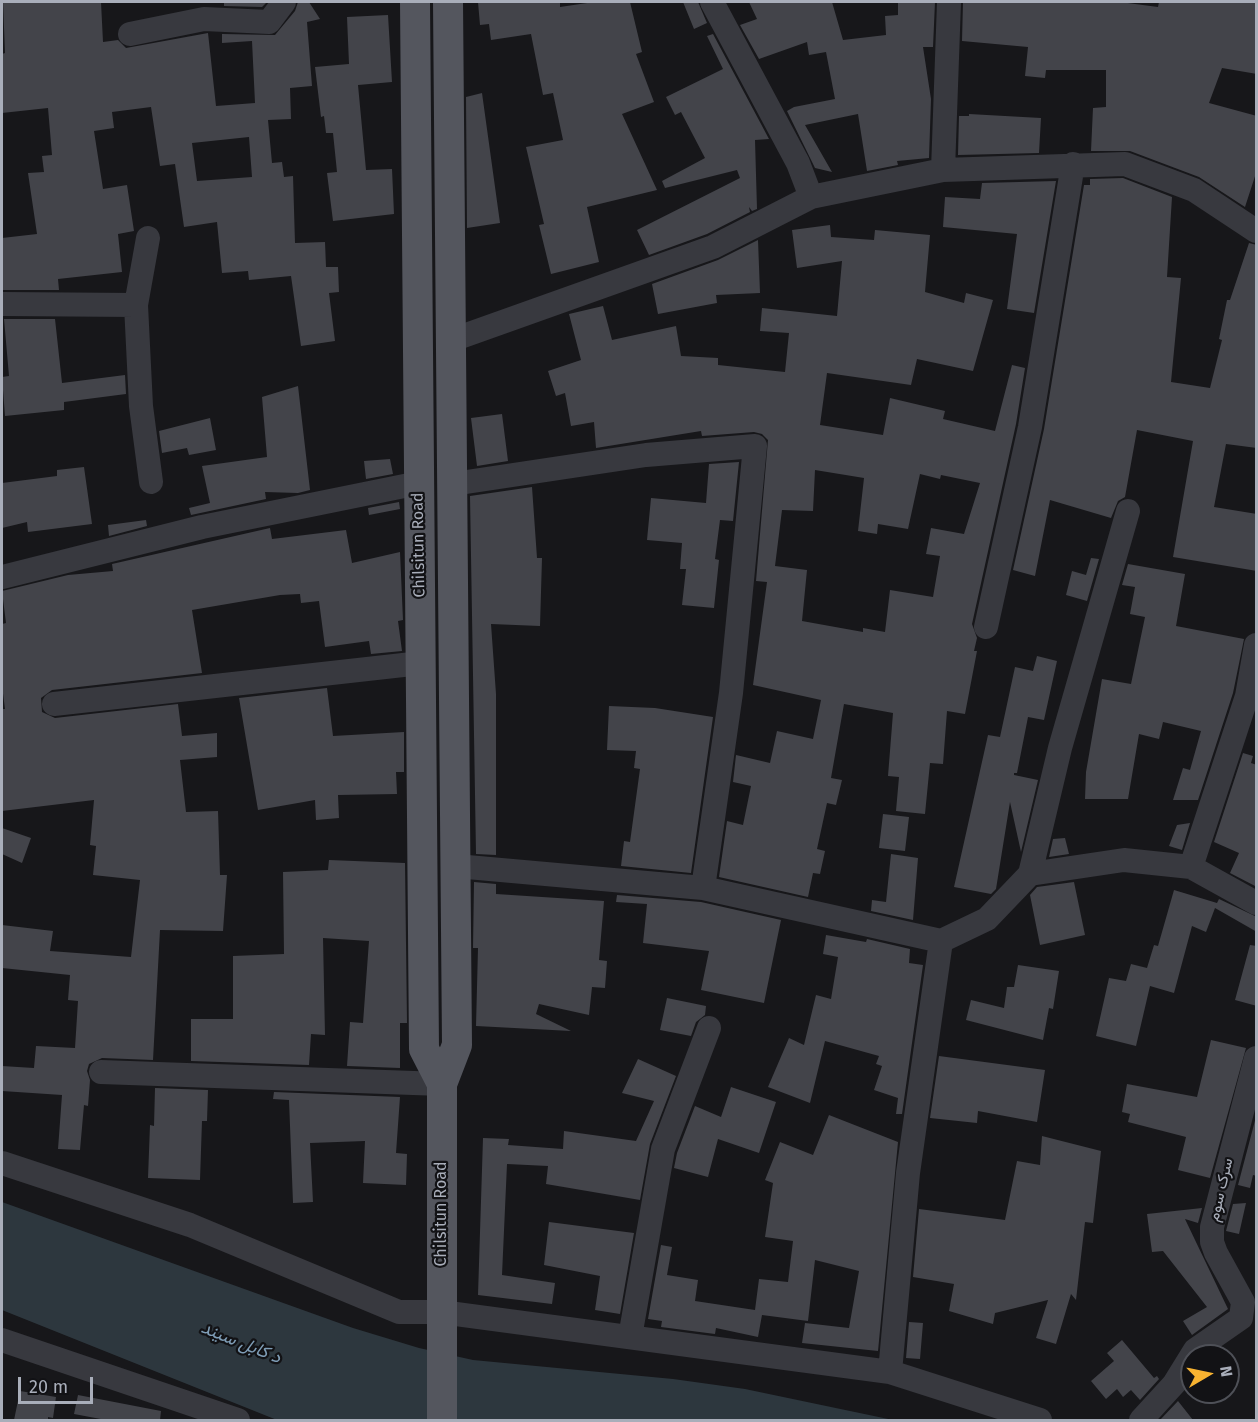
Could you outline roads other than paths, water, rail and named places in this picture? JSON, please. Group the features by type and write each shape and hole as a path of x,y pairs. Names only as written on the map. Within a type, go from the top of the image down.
{"main road":[{"name":"Chilsitun Road","path":"415,2 424,1049 442,1084"},
{"name":"Chilsitun Road","path":"442,1420 442,1084 457,1045 448,2"}],"street":[{"path":"130,34 204,19 269,22 284,2"},
{"path":"712,2 798,163 812,196"},
{"path":"943,170 949,2"},
{"path":"986,627 1030,427 1073,164"},
{"path":"452,340 713,247 812,196 943,170 1125,164 1194,190 1257,231"},
{"path":"148,238 136,305 141,406 151,482"},
{"path":"2,304 136,305"},
{"path":"453,484 646,454 755,446 731,693 703,888"},
{"path":"2,577 202,527 419,483"},
{"path":"456,866 703,888 941,941 987,919 1030,874 1060,748 1128,511"},
{"path":"1191,867 1246,696 1257,645"},
{"path":"54,704 421,663"},
{"path":"1030,874 1124,860 1191,867 1257,903"},
{"path":"890,1372 908,1173 941,941"},
{"path":"630,1337 663,1149 709,1028"},
{"name":"سرک سوم","path":"1141,1420 1174,1384 1195,1350 1240,1318 1243,1302 1216,1253 1212,1242 1212,1227 1257,1058"},
{"path":"101,1072 442,1084"},
{"path":"2,1163 190,1225 399,1312 441,1312 890,1372 1040,1420"},
{"path":"2,1340 205,1417 238,1420"}],"water":[{"name":"د کابل سيند","path":"2,1202 353,1328 419,1348 473,1360 673,1379 745,1389 893,1420 277,1420 2,1310"}]}
